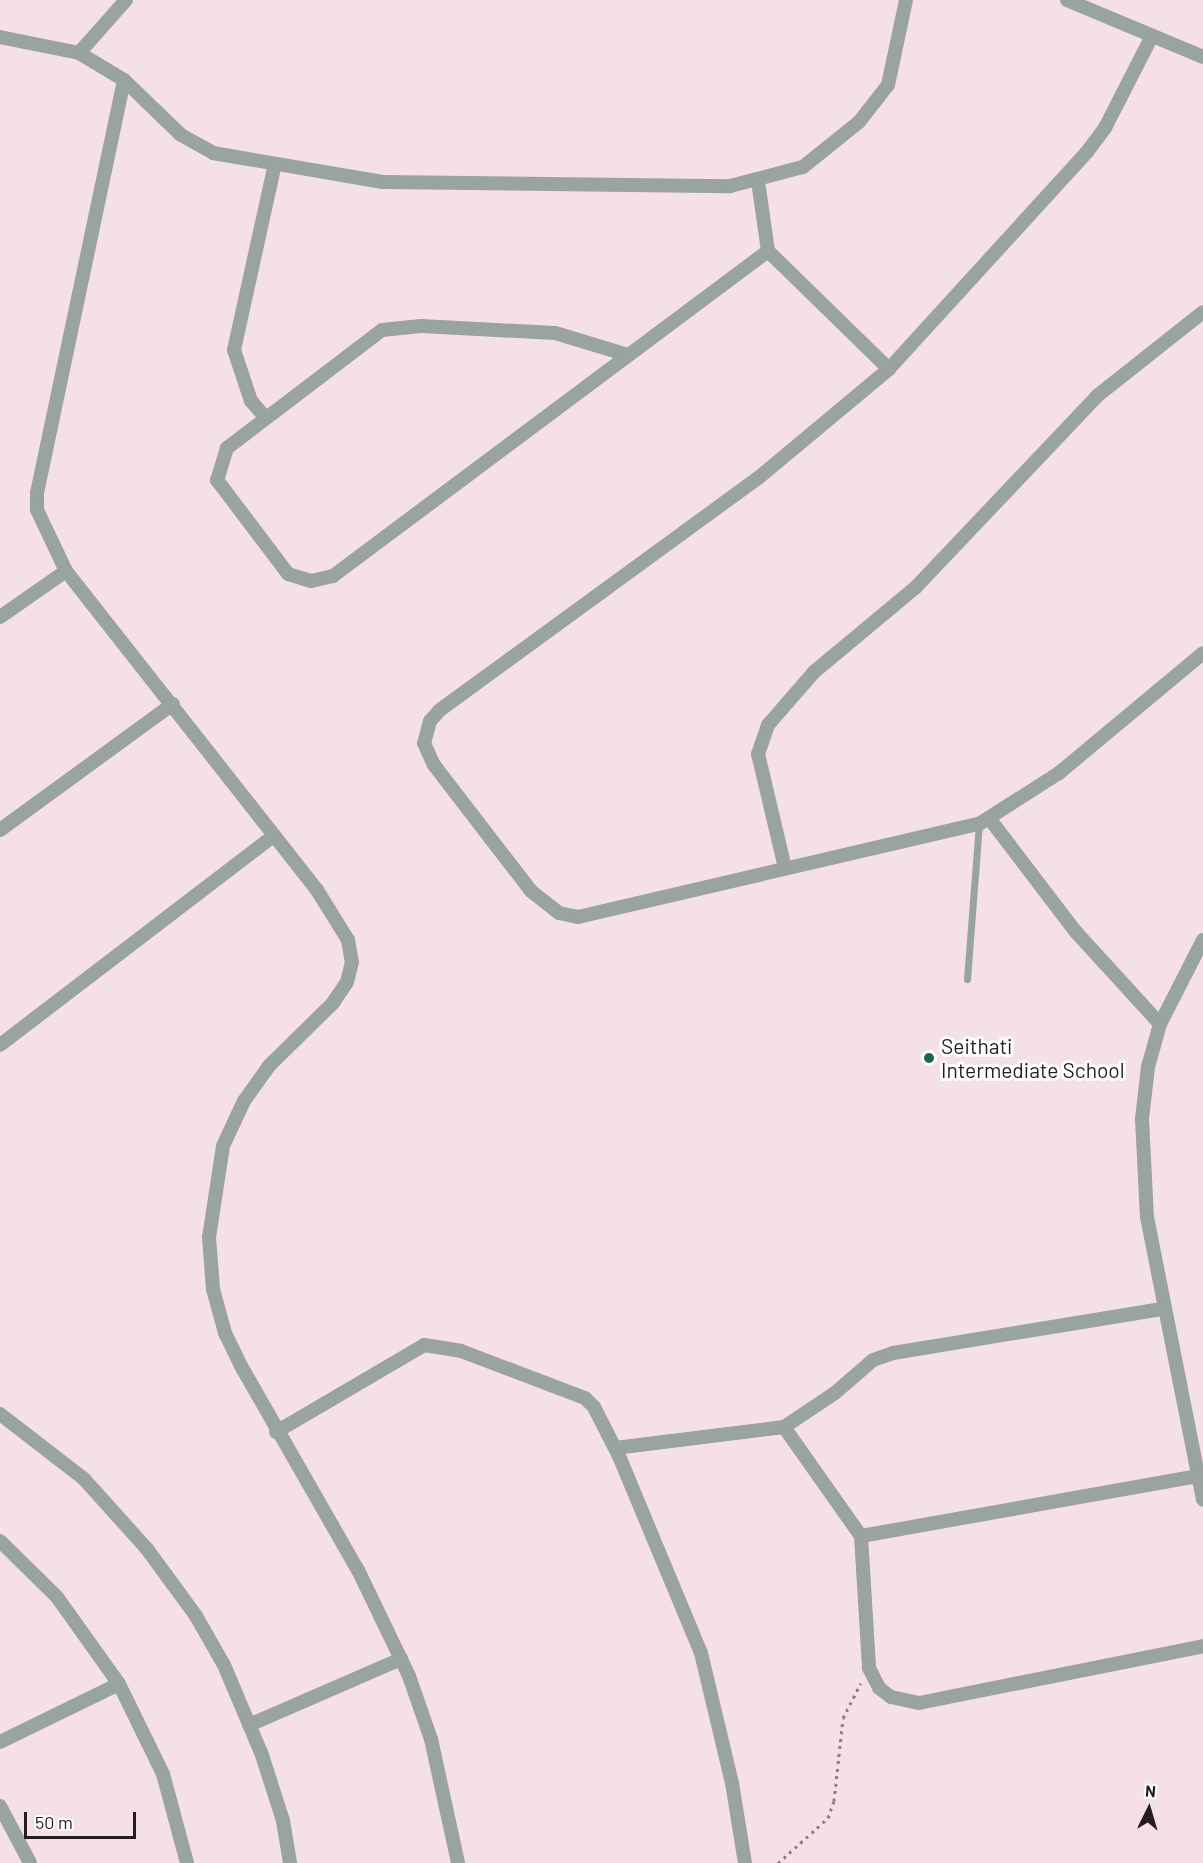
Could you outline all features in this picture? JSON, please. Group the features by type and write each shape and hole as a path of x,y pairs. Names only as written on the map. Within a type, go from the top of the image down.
{"street":[{"path":"79,53 126,0"},
{"path":"0,37 79,53 124,80 196,146 213,153 384,182 730,186 758,181 803,167 859,122 888,85 906,0"},
{"path":"1067,0 1203,57"},
{"path":"1152,36 1105,128 1087,152 890,369 758,478 439,711 425,732 426,752 531,891 559,913 578,917 984,821 1059,773 1203,653"},
{"path":"124,80 37,493 37,510 66,572 173,704 337,920 348,940 352,962 347,982 333,1003 269,1066 244,1101 232,1124 217,1169 209,1237 218,1312 276,1432 358,1570 401,1659 431,1739 458,1863"},
{"path":"265,417 251,401 234,350 275,164"},
{"path":"758,181 768,251 890,369"},
{"path":"628,355 604,345 555,333 394,327 368,338 227,448 217,480 288,574 305,581 324,580 361,558 768,251"},
{"path":"785,868 758,754 768,725 814,672 916,587 1097,396 1203,312"},
{"path":"0,617 66,572"},
{"path":"0,830 173,704"},
{"path":"984,821 1076,932 1160,1024"},
{"path":"0,1045 272,837"},
{"path":"1203,940 1160,1024 1148,1067 1142,1119 1147,1217 1163,1309 1202,1475 1203,1500"},
{"path":"615,1448 783,1427 835,1393 873,1360 893,1353 1163,1309"},
{"path":"276,1432 411,1350 440,1344 585,1398 594,1407 615,1448 680,1595 701,1653 729,1773 745,1863"},
{"path":"0,1414 84,1479 147,1549 196,1616 224,1665 249,1725 283,1821 290,1863"},
{"path":"783,1427 861,1536 869,1668 879,1688 891,1697 919,1703 1203,1646"},
{"path":"861,1536 1202,1475"},
{"path":"0,1541 57,1597 119,1684 163,1774 187,1863"},
{"path":"249,1725 401,1659"},
{"path":"0,1742 119,1684"},
{"path":"0,1806 30,1863"}],"lane":[{"path":"967,979 984,821"}],"path":[{"path":"778,1863 828,1818 834,1801 843,1718 869,1668"}],"place":[{"name":"Seithati Intermediate School","path":"929,1058"}]}
